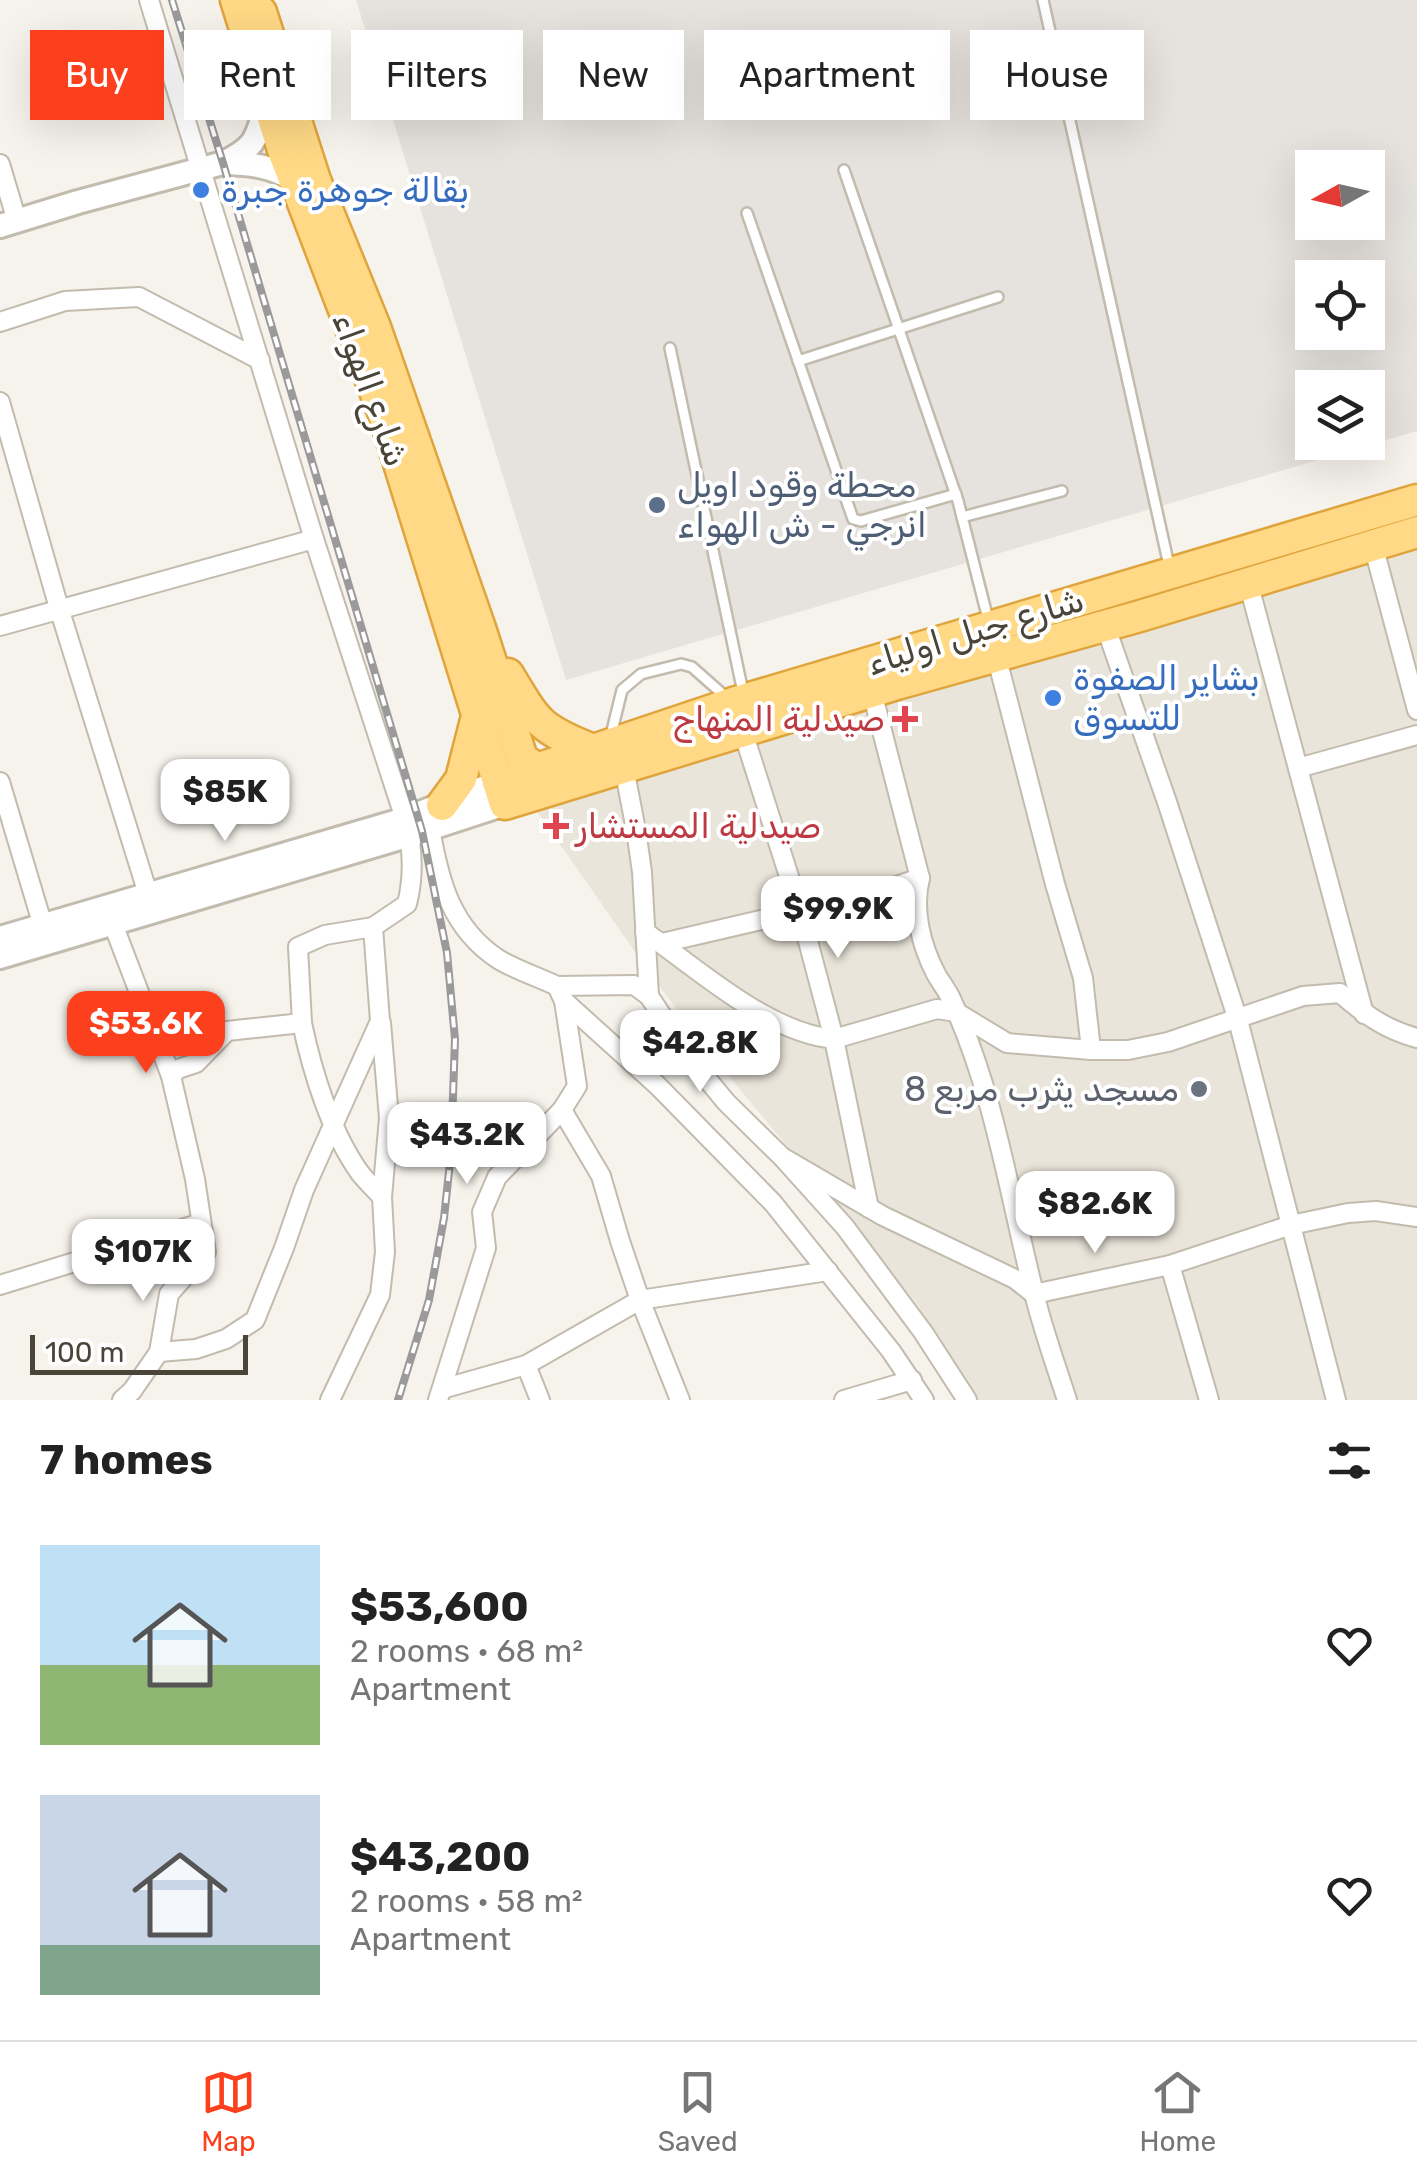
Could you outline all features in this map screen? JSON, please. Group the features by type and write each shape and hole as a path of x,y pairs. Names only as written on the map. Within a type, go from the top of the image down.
{"highway":[{"name":"شارع الهواء","path":"236,0 245,30"},
{"name":"شارع الهواء","path":"257,0 315,180 375,327 522,758 539,785"},
{"name":"شارع الهواء","path":"273,120 383,412 501,793"},
{"name":"شارع جبل اولياء","path":"740,712 872,692 1170,572 1417,500"},
{"name":"شارع جبل اولياء","path":"501,793 539,785 608,754 740,712 993,641 1105,625 1417,532"},
{"path":"480,628 541,725 557,736 608,754"},
{"path":"422,822 455,790 465,770 477,716"}],"street":[{"path":"149,0 212,165 260,360 314,539 458,920 476,942 502,962 561,993 750,1178 828,1270 924,1400"},
{"path":"0,164 9,223 243,153 254,142 261,120"},
{"path":"212,165 261,165 294,180"},
{"path":"0,322 65,302 140,297 260,360"},
{"path":"0,402 148,894"},
{"path":"0,626 314,539"},
{"path":"1372,545 1417,710"},
{"path":"1248,582 1364,1014"},
{"path":"1105,625 1238,1020 1336,1400"},
{"path":"993,641 1083,978 1091,1050"},
{"path":"872,692 920,878 916,893 926,950 952,1000 987,1092 1034,1294 1066,1400"},
{"path":"740,712 834,1039 868,1208"},
{"path":"1298,768 1417,736"},
{"path":"608,754 636,830 649,996"},
{"path":"0,782 43,926"},
{"path":"0,957 113,924 501,793"},
{"path":"0,938 148,894 422,822"},
{"path":"382,1196 360,1172 319,1087 302,1023 298,947 325,935 373,927 408,904 422,822"},
{"path":"662,944 800,911 832,908 920,878"},
{"path":"113,924 171,1076 195,1179 206,1252 169,1294 159,1352 122,1400"},
{"path":"330,1400 380,1295 385,1252 382,1196 389,1118 373,927"},
{"path":"645,932 750,1006 812,1036 834,1039 937,1009 956,1012 1007,1043 1128,1050 1168,1042 1304,996 1340,993 1364,1014 1395,1032 1417,1038"},
{"path":"561,993 634,985 649,996 726,1102 782,1157 886,1280 967,1400"},
{"path":"440,1394 486,1248 482,1212 497,1177 562,1110 577,1086 561,993"},
{"path":"159,1352 196,1349 226,1338 255,1320 304,1190 380,1021"},
{"path":"171,1076 196,1063 227,1031 302,1023"},
{"path":"562,1110 602,1176 640,1300 680,1400"},
{"path":"782,1157 868,1208 1014,1279 1034,1294 1170,1265 1291,1225 1376,1211 1417,1218"},
{"path":"0,1285 202,1223"},
{"path":"1170,1265 1209,1400"},
{"path":"440,1394 526,1366 640,1300 828,1270"},
{"path":"526,1366 540,1400"},
{"path":"844,1400 912,1380"}],"lane":[{"path":"1042,0 1170,572"},
{"path":"844,170 956,494 993,641"},
{"path":"747,213 853,520 862,521 956,494"},
{"path":"798,361 998,296"},
{"path":"670,348 740,712"},
{"path":"962,516 1062,491"},
{"path":"608,754 622,690 641,674 680,664 692,667 740,712"}],"shaded area":[{"path":"356,0 1417,0 1417,431 1385,440 1385,370 1295,370 1295,460 1318,460 566,680 393,120 523,120 523,30 365,30"},
{"path":"1417,182 1417,288 1392,190"},
{"path":"1417,528 1417,1400 978,1400 915,1301 714,1058 534,807"}],"railway":[{"path":"172,0 422,831 447,953 455,1039 444,1218 429,1300 398,1400"}],"place":[{"name":"بقالة جوهرة جبرة","path":"201,190"},
{"name":"محطة وقود اويل انرجي - ش الهواء","path":"657,505"},
{"name":"بشاير الصفوة للتسوق","path":"1053,698"},
{"name":"صيدلية المنهاج","path":"905,719"},
{"name":"صيدلية المستشار","path":"556,826"},
{"name":"مسجد يثرب مربع 8","path":"1199,1089"}]}
